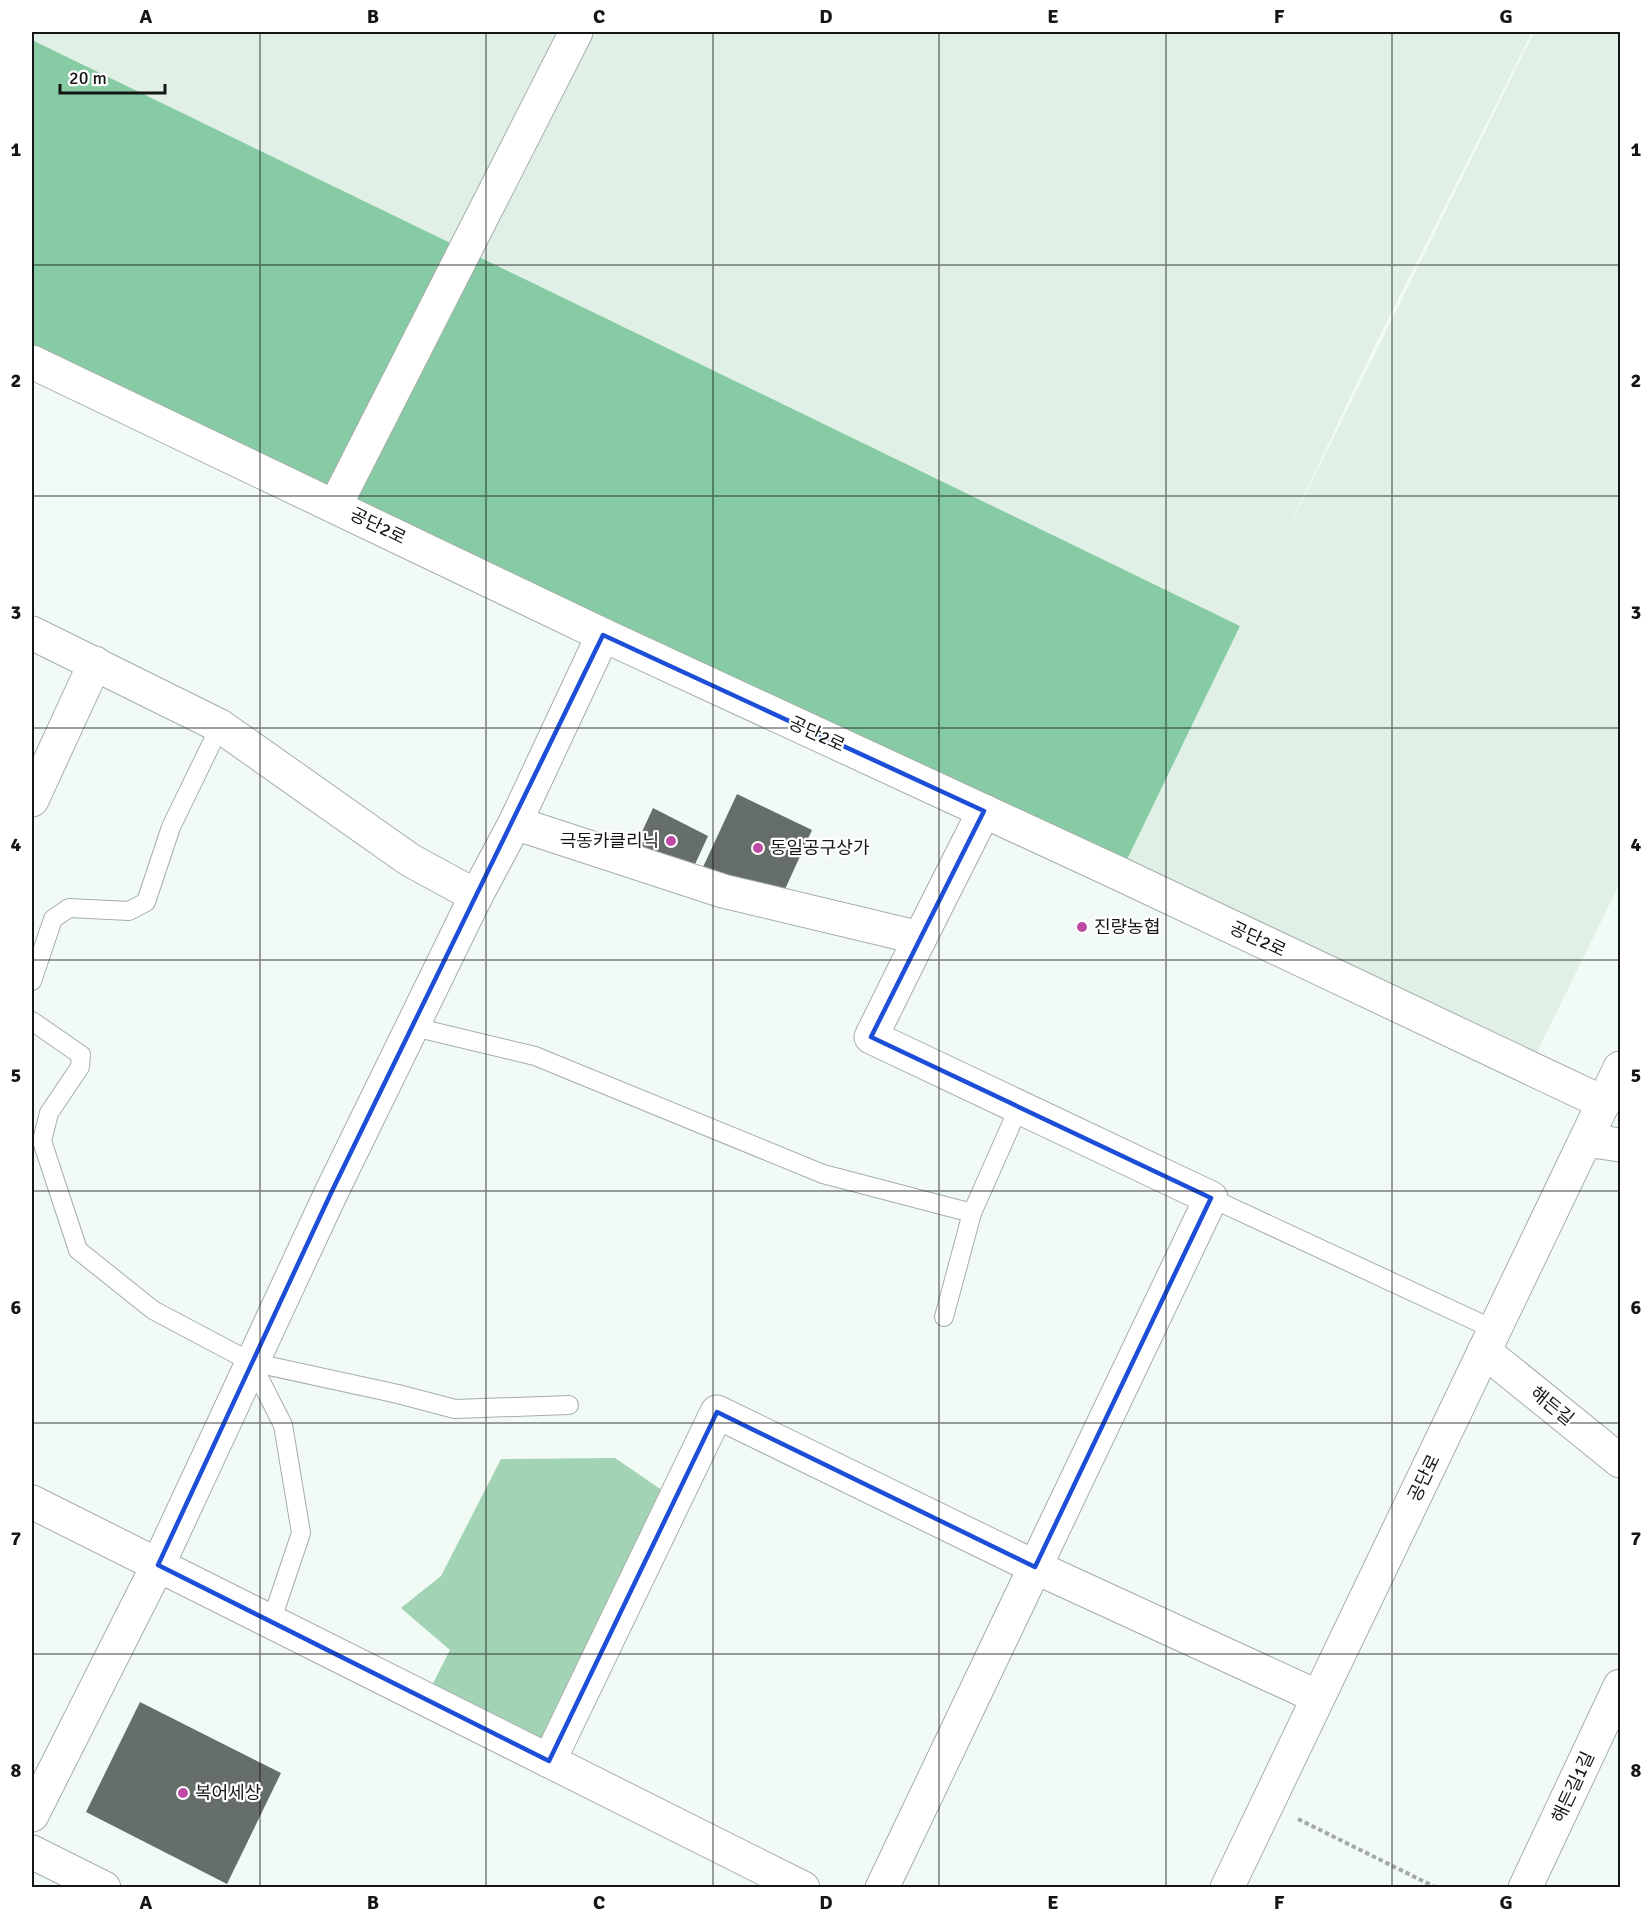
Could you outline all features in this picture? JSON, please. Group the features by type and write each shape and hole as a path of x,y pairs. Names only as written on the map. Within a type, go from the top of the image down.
{"street":[{"path":"335,506 576,32"},
{"name":"공단2로","path":"33,367 335,506 603,635 1604,1103"},
{"path":"32,633 220,726 410,860 477,896"},
{"path":"32,1815 158,1565 331,1193 515,823 603,635"},
{"path":"32,800 95,663"},
{"path":"882,1887 1212,1198 871,1037 984,812"},
{"path":"515,823 723,891 920,938"},
{"name":"공단로","path":"1227,1887 1620,1068"},
{"path":"1586,1140 1620,1146"},
{"name":"해든길","path":"1490,1341 1620,1461"},
{"path":"549,1761 717,1412 1035,1567 1318,1697"},
{"path":"32,1502 802,1887"},
{"name":"해든길1길","path":"1525,1887 1620,1686"},
{"path":"32,1852 104,1887"}],"lane":[{"path":"32,981 53,920 69,908 129,911 146,902 171,827 220,726"},
{"path":"32,1021 81,1055 80,1067 49,1113 42,1141 78,1250 153,1310 251,1362 398,1394 455,1409 569,1405"},
{"path":"414,1027 535,1056 823,1174 972,1213"},
{"path":"944,1317 972,1213 1019,1107"},
{"path":"1212,1198 1490,1341"},
{"path":"251,1362 283,1425 301,1533 271,1622"}],"path":[{"path":"1267,1804 1437,1887"}],"highlighted area":[{"path":"603,635 984,811 871,1037 1211,1198 1035,1567 717,1412 549,1761 158,1565 331,1193"}],"shaded area":[{"path":"32,32 1532,32 1373,349 1280,546 1534,32 1620,32 1620,883 1529,1068 1120,874 1240,626 32,40"}],"green space":[{"path":"32,40 1240,626 1120,874 32,358"},
{"path":"615,1458 675,1499 549,1761 425,1699 450,1650 401,1608 441,1576 501,1459"}],"building":[{"name":"동일공구상가","path":"737,794 812,830 781,898 703,867"},
{"name":"극동카클리닉","path":"653,808 708,836 691,873 635,847"},
{"name":"복어세상","path":"140,1702 281,1773 227,1884 86,1812"}],"place":[{"name":"극동카클리닉","path":"671,841"},
{"name":"동일공구상가","path":"758,848"},
{"name":"진량농협","path":"1082,927"},
{"name":"복어세상","path":"183,1793"}]}
